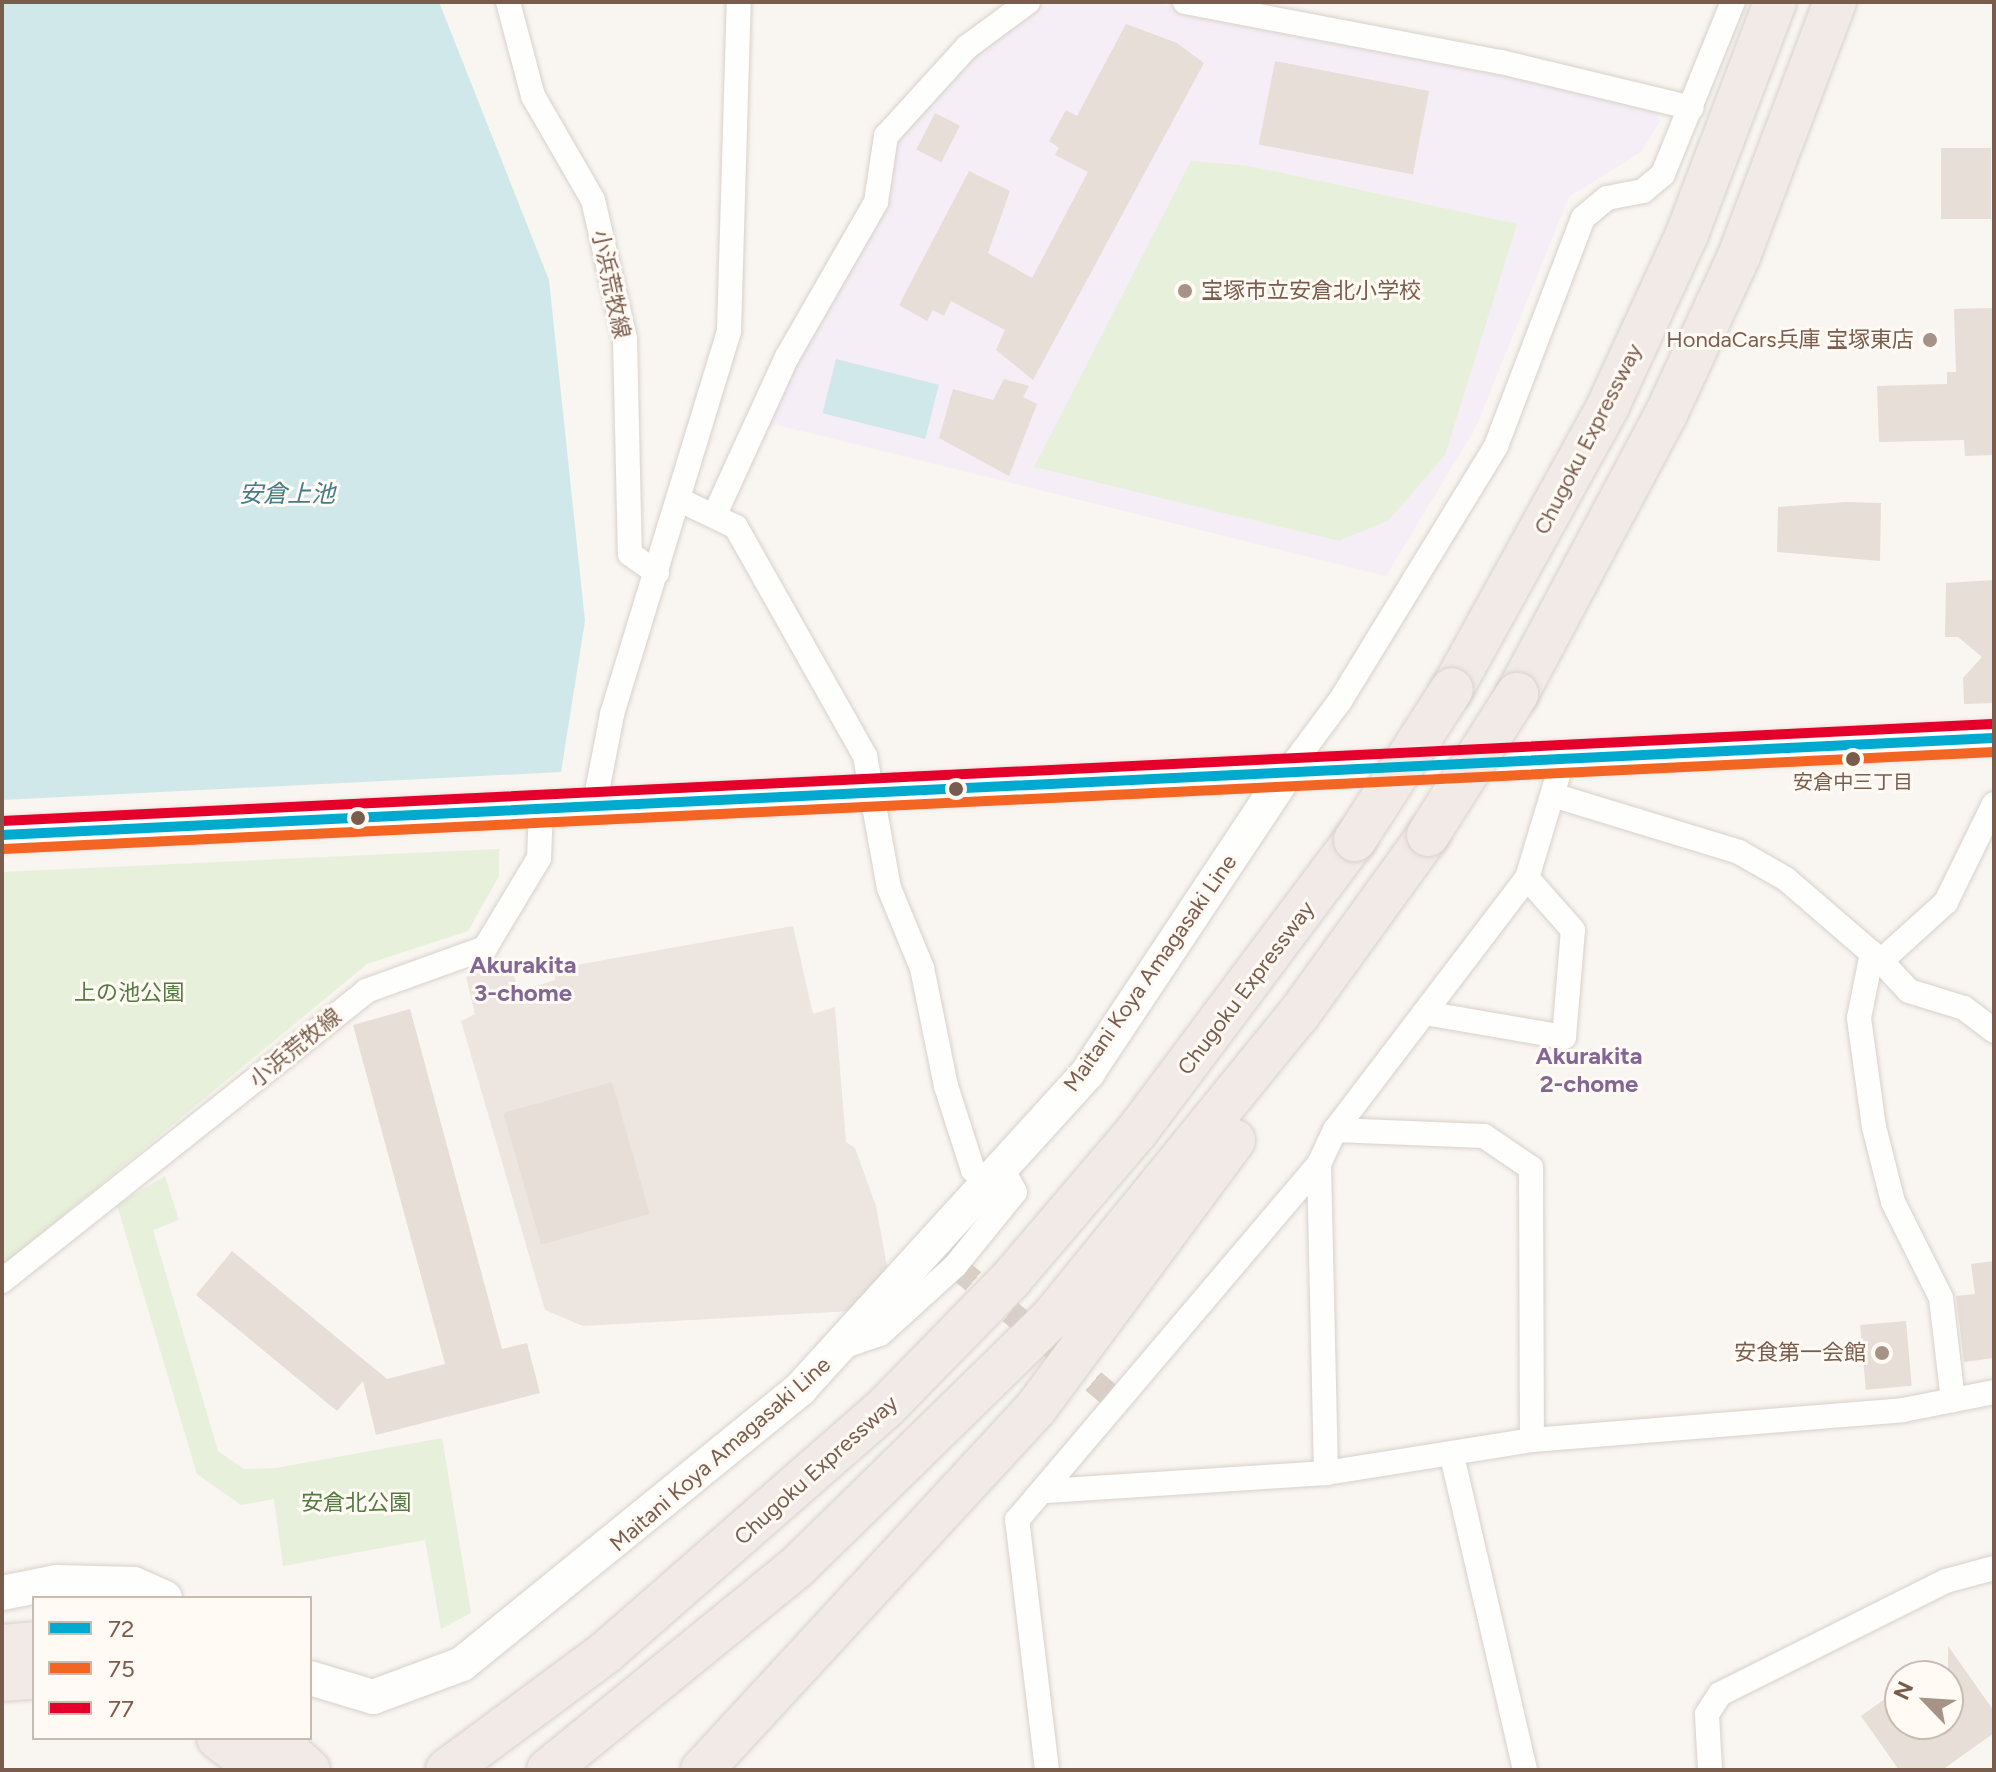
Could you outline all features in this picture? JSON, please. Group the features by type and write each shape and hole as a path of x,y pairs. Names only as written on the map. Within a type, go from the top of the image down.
{"highway":[{"name":"Chugoku Expressway","path":"447,1770 605,1653 888,1405 1011,1279 1137,1131 1355,840 1452,689 1608,406 1687,234 1775,2"},
{"path":"702,1770 1036,1408 1239,1133 1517,694 1606,535 1739,256 1835,2"},
{"path":"548,1770 796,1568 1054,1315 1299,1014 1428,835"},
{"path":"2,1646 32,1643"},
{"path":"2,1680 32,1678"},
{"path":"221,1740 260,1770"},
{"path":"275,1740 309,1770"}],"main road":[{"path":"2,835 541,808 871,796 1287,772 1562,762 1994,738"},
{"name":"Maitani Koya Amagasaki Line","path":"312,1679 373,1697 462,1664 533,1613 845,1346 1088,1072 1287,772"},
{"path":"2,1593 57,1582 134,1584 161,1596"}],"street":[{"name":"小浜荒牧線","path":"508,2 533,96 593,200 625,339 630,554 657,573"},
{"path":"594,807 612,714 682,501 729,331 739,2"},
{"path":"715,514 787,357 876,202 886,136 967,47 1028,2"},
{"path":"1185,2 1501,62 1692,108"},
{"path":"1287,772 1348,687 1496,446 1583,218 1607,198 1643,191 1663,174 1733,2"},
{"path":"682,501 715,514 736,527 865,756 877,846 922,968 946,1086 973,1170 994,1175"},
{"path":"1047,1770 1017,1520 1047,1491 1319,1164 1335,1130 1527,878 1556,796 1562,762"},
{"path":"1556,796 1739,852 1786,879 1877,957 1909,991 1964,1008 1994,1031"},
{"path":"1953,1400 1941,1298 1893,1202 1874,1127 1859,1018 1877,957 1946,902 1994,804"},
{"name":"小浜荒牧線","path":"2,1281 366,991 485,948 539,858 541,808"},
{"path":"1425,1013 1564,1037 1573,930 1527,878"},
{"path":"1335,1130 1484,1136 1531,1168 1532,1440"},
{"path":"1319,1164 1326,1473"},
{"path":"1047,1491 1326,1473 1452,1456 1532,1440 1953,1400 1994,1392"},
{"path":"1452,1456 1525,1770"},
{"path":"1710,1770 1707,1714 1720,1694 1946,1581 1994,1568"}],"shaded area":[{"name":"宝塚市立安倉北小学校","path":"1050,2 1150,2 1655,107 1660,121 1641,152 1569,197 1476,427 1386,576 765,422 784,377 871,234 889,190 893,146 935,91 1018,19"},
{"path":"793,926 813,1014 835,1007 846,1142 855,1148 876,1206 888,1272 852,1311 583,1326 545,1310 461,1021 475,1014 466,977 508,963 520,991 555,980 554,969"}],"green space":[{"path":"1191,161 1250,166 1517,224 1445,455 1389,520 1339,541 1034,467"},
{"name":"上の池公園","path":"499,849 499,876 468,931 367,964 2,1266 2,872"},
{"name":"安倉北公園","path":"165,1176 179,1220 153,1230 218,1451 244,1469 276,1468 442,1438 471,1613 441,1629 425,1540 283,1566 274,1499 241,1505 197,1474 117,1205"}],"water":[{"name":"安倉上池","path":"2,2 439,2 549,280 585,621 561,772 2,800"},
{"path":"836,359 939,385 925,439 822,413"}],"building":[{"path":"1126,24 1177,43 1204,63 1033,380 996,350 1005,330 951,301 944,316 933,310 927,321 899,305 969,171 1010,191 988,253 1032,278 1088,172 1055,155 1059,148 1049,141 1066,110 1077,116"},
{"path":"1275,61 1429,91 1413,174 1259,144"},
{"path":"935,113 960,126 941,162 916,150"},
{"path":"1941,148 1991,148 1991,219 1941,219"},
{"path":"1994,308 1994,455 1965,456 1964,440 1879,442 1877,386 1947,384 1947,372 1956,372 1954,309"},
{"path":"1004,379 1029,386 1023,397 1037,404 1009,476 939,438 953,389 993,400"},
{"path":"1881,503 1880,561 1777,552 1778,507"},
{"path":"1994,580 1994,703 1964,704 1963,678 1982,657 1958,637 1945,637 1946,583"},
{"path":"410,1009 502,1349 527,1343 540,1393 376,1435 363,1381 337,1411 196,1295 232,1251 387,1379 445,1364 353,1025"},
{"path":"612,1082 650,1214 541,1245 503,1113"},
{"path":"1994,1261 1994,1358 1964,1362 1956,1296 1975,1294 1971,1264"},
{"path":"1906,1321 1912,1386 1866,1390 1860,1325"},
{"path":"1948,1646 1958,1660 1948,1660"},
{"path":"1964,1669 1994,1711 1994,1733 1942,1770 1899,1770 1861,1716 1884,1699 1884,1740 1964,1740"}],"tunnel":[{"path":"955,1266 1118,1402"}],"transit line":[{"name":"77","path":"2,821 1993,724"},
{"name":"72","path":"2,835 1994,738"},
{"name":"75","path":"3,849 1994,752"}],"place":[{"name":"宝塚市立安倉北小学校","path":"1185,291"},
{"name":"HondaCars兵庫 宝塚東店","path":"1930,340"},
{"name":"安倉中三丁目","path":"1853,759"},
{"name":"安食第一会館","path":"1882,1353"}],"district":[{"name":"Akurakita 3-chome","path":"523,979"},
{"name":"Akurakita 2-chome","path":"1589,1070"}]}
